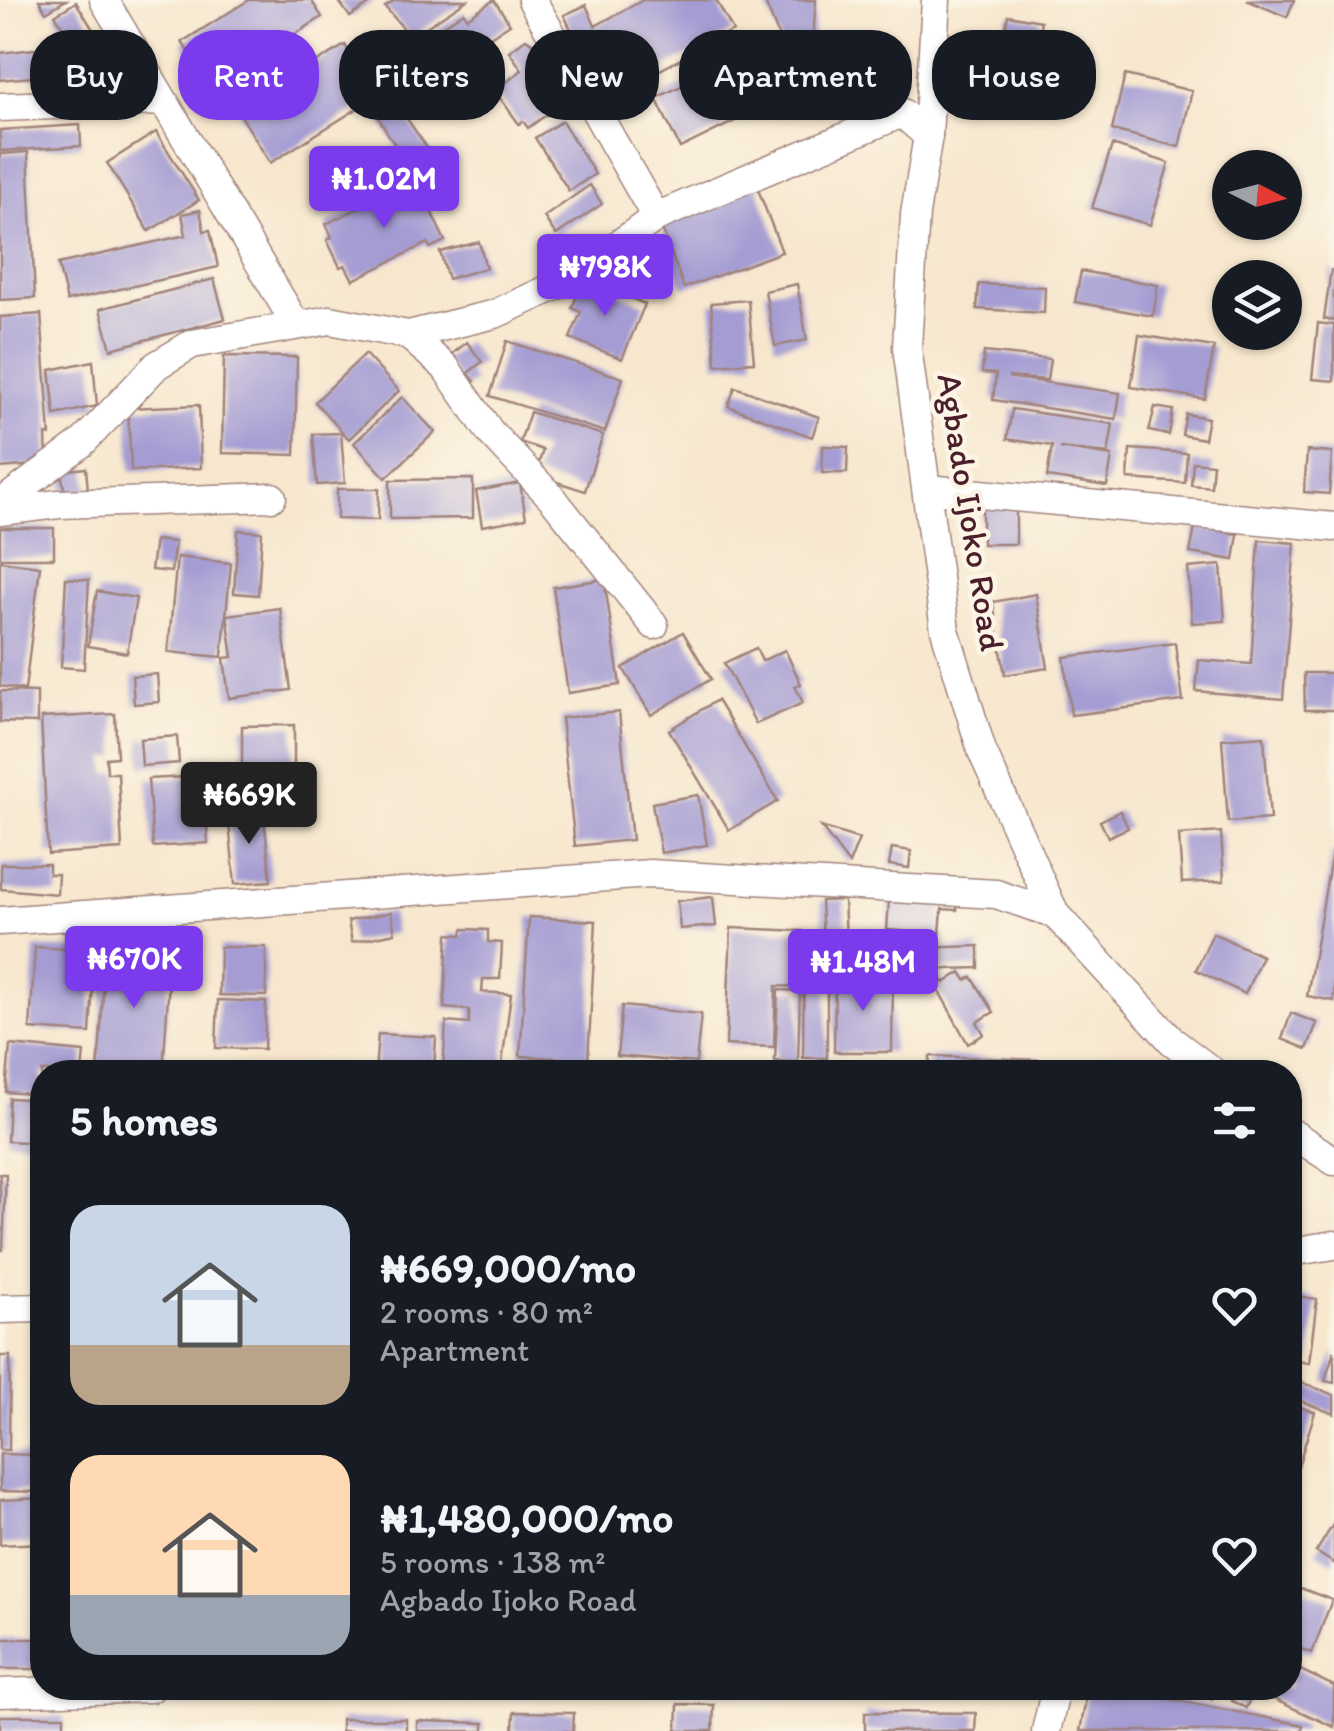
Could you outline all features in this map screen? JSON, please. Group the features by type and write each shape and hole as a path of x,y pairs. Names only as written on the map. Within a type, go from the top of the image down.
{"street":[{"path":"104,0 295,324"},
{"path":"532,0 656,217"},
{"name":"Agbado Ijoko Road","path":"936,0 928,136 915,214 907,347 945,630 982,751 1055,914 1172,1041 1197,1060"},
{"path":"0,108 162,101"},
{"path":"0,508 82,444 157,365 192,344 330,320 408,335 495,314 573,278 656,217 902,113 928,136"},
{"path":"408,335 445,367 490,432 553,499 654,625"},
{"path":"927,490 1334,526"},
{"path":"0,508 272,497"},
{"path":"0,921 650,874 996,894 1055,914"},
{"path":"1302,1140 1334,1161"},
{"path":"1302,1250 1334,1245"},
{"path":"0,1308 30,1308"},
{"path":"0,1694 30,1693"},
{"path":"1046,1731 1053,1700"}],"building":[{"path":"39,0 66,0 46,12"},
{"path":"249,0 311,0 322,17 302,30 201,30"},
{"path":"338,0 375,0 350,17"},
{"path":"396,0 467,0 422,30 405,30 385,7"},
{"path":"494,0 510,24 501,30 436,30 464,12 467,18"},
{"path":"643,0 716,0 732,30 679,30 679,60 659,70 659,30 571,30 564,15 586,5 595,26"},
{"path":"764,0 816,0 814,30 776,30"},
{"path":"1247,0 1294,0 1287,17"},
{"path":"76,2 93,30 64,30 55,15"},
{"path":"1008,15 1041,21 1039,30 1005,30"},
{"path":"525,40 525,120 539,120 528,128 523,121 519,124 505,105 505,83 522,70 509,51"},
{"path":"339,49 339,120 270,163 244,120 319,120 319,61"},
{"path":"30,50 30,77 0,80 0,53"},
{"path":"1125,75 1192,91 1179,147 1112,130"},
{"path":"679,87 679,120 737,120 680,148 659,97"},
{"path":"380,120 408,120 437,162 415,178"},
{"path":"562,121 595,174 569,191 535,138"},
{"path":"80,125 81,146 0,151 0,130"},
{"path":"156,132 199,200 149,231 107,163"},
{"path":"1112,145 1169,163 1150,225 1092,208"},
{"path":"28,152 35,298 0,300 0,154"},
{"path":"416,180 445,241 430,248 428,243 353,280 345,265 340,267 327,240 332,237 326,224"},
{"path":"756,184 782,252 684,288 659,220"},
{"path":"590,185 602,204 556,235 544,217"},
{"path":"200,210 204,231 210,230 218,267 67,301 58,264 186,235 182,214"},
{"path":"479,242 486,268 448,279 440,252"},
{"path":"1334,270 1334,321 1324,319"},
{"path":"1081,271 1158,285 1153,316 1075,302"},
{"path":"214,279 225,319 111,349 100,309"},
{"path":"584,279 645,304 622,359 570,338 581,312 572,308"},
{"path":"797,284 807,340 775,346 765,291"},
{"path":"979,284 1045,287 1044,313 977,309"},
{"path":"748,300 754,362 716,365 711,303"},
{"path":"41,314 50,435 46,435 47,464 0,468 0,317"},
{"path":"1318,323 1334,325 1334,381 1312,379"},
{"path":"1139,335 1212,347 1205,399 1131,387"},
{"path":"507,341 623,378 605,432 490,396"},
{"path":"467,342 482,362 468,373 475,381 466,388 445,360"},
{"path":"984,352 1050,359 1047,380 1008,377 1120,393 1116,419 993,400 996,374 982,373"},
{"path":"365,354 399,391 349,439 315,402"},
{"path":"224,356 297,357 295,455 222,453"},
{"path":"93,361 97,406 55,415 50,370"},
{"path":"735,387 819,417 812,437 728,406"},
{"path":"402,397 435,432 386,478 354,443"},
{"path":"199,405 201,468 131,471 128,408"},
{"path":"1155,407 1173,410 1169,435 1149,431"},
{"path":"1012,409 1113,424 1108,454 1060,448 1112,456 1107,486 1047,477 1052,446 1007,439"},
{"path":"530,412 603,435 585,491 535,475 543,450 520,442"},
{"path":"1186,414 1208,418 1204,439 1182,435"},
{"path":"341,433 345,483 317,485 313,434"},
{"path":"823,446 848,447 847,473 822,473"},
{"path":"1130,449 1187,453 1185,483 1128,479"},
{"path":"1307,451 1332,453 1329,494 1304,492"},
{"path":"1193,462 1213,464 1211,487 1191,485"},
{"path":"86,468 88,491 65,495 61,471"},
{"path":"473,479 473,518 390,519 390,480"},
{"path":"520,483 526,518 482,526 476,491"},
{"path":"337,489 379,489 378,520 337,519"},
{"path":"982,498 1016,499 1016,544 982,544"},
{"path":"1195,527 1238,534 1234,560 1190,553"},
{"path":"0,528 54,528 54,558 0,558"},
{"path":"238,530 262,532 258,595 234,593"},
{"path":"155,540 175,542 171,572 151,570"},
{"path":"1259,540 1295,543 1283,699 1196,691 1199,660 1251,664"},
{"path":"177,557 231,563 222,657 168,652"},
{"path":"0,561 40,566 25,690 0,686"},
{"path":"1221,565 1225,621 1192,623 1188,568"},
{"path":"66,578 89,580 84,669 61,667"},
{"path":"604,579 620,685 568,693 553,587"},
{"path":"97,591 136,598 127,653 88,646"},
{"path":"1036,594 1048,668 1005,675 993,602"},
{"path":"280,608 291,690 229,698 224,658 233,657 227,615"},
{"path":"683,632 711,679 651,715 623,668"},
{"path":"1175,643 1183,701 1071,715 1064,657"},
{"path":"756,648 762,661 785,650 801,684 795,686 803,703 756,724 724,663"},
{"path":"1304,673 1334,673 1334,710 1305,710"},
{"path":"157,674 159,702 134,704 132,676"},
{"path":"0,691 37,692 37,723 0,722"},
{"path":"717,700 778,801 729,830 669,730"},
{"path":"619,712 632,840 575,846 561,718"},
{"path":"115,714 117,757 106,758 107,773 118,773 122,849 48,854 41,718"},
{"path":"294,725 294,798 242,799 242,726"},
{"path":"177,736 179,763 142,766 140,739"},
{"path":"1264,736 1270,819 1228,822 1222,739"},
{"path":"204,776 208,843 153,847 148,779"},
{"path":"698,795 707,845 661,853 652,803"},
{"path":"263,809 271,881 235,884 228,813"},
{"path":"1120,811 1128,828 1108,837 1100,821"},
{"path":"821,827 859,839 849,864"},
{"path":"1221,832 1224,881 1182,883 1179,835"},
{"path":"892,848 911,851 909,868 889,865"},
{"path":"1334,852 1334,1001 1307,996"},
{"path":"1,864 49,864 49,874 58,874 57,894 1,889"},
{"path":"713,897 716,926 680,929 677,901"},
{"path":"889,899 958,903 957,910 942,909 940,934 887,930"},
{"path":"844,900 846,938 823,939 821,901"},
{"path":"391,912 395,933 352,942 348,921"},
{"path":"529,917 596,921 588,1060 520,1056"},
{"path":"731,928 803,931 800,987 776,986 774,1047 726,1045"},
{"path":"463,929 488,930 488,942 502,943 500,979 483,979 482,992 511,994 503,1060 444,1060 446,1022 469,1024 469,1010 444,1008 448,934 462,935"},
{"path":"1213,933 1262,956 1245,994 1196,970"},
{"path":"979,946 979,968 915,970 915,948"},
{"path":"35,947 95,951 90,1033 30,1029"},
{"path":"220,947 266,947 266,996 219,995"},
{"path":"106,948 171,951 164,1060 99,1060"},
{"path":"870,953 875,960 862,968 858,960"},
{"path":"804,959 827,959 827,1058 803,1058"},
{"path":"929,970 933,977 938,973 944,983 961,972 966,980 972,977 994,1012 977,1022 984,1034 968,1044 933,980 929,983 924,973"},
{"path":"835,976 893,977 892,1052 834,1052"},
{"path":"778,990 800,991 798,1060 775,1060"},
{"path":"218,1000 266,1002 264,1049 216,1048"},
{"path":"622,1006 701,1014 696,1060 617,1056"},
{"path":"1291,1013 1317,1023 1307,1049 1282,1039"},
{"path":"378,1034 436,1037 435,1060 376,1060"},
{"path":"10,1045 84,1052 83,1060 30,1060 30,1094 6,1092"},
{"path":"930,1056 1042,1060 930,1060"},
{"path":"9,1098 30,1099 30,1142 7,1141"},
{"path":"0,1174 6,1174 3,1250 0,1250"},
{"path":"1302,1297 1317,1299 1309,1363 1302,1362"},
{"path":"1334,1351 1334,1383 1325,1381"},
{"path":"0,1356 10,1356 9,1450 0,1450"},
{"path":"1302,1383 1334,1395 1334,1414 1302,1402"},
{"path":"1302,1408 1315,1412 1302,1453"},
{"path":"0,1454 30,1455 30,1492 0,1491"},
{"path":"30,1499 30,1544 0,1545 0,1500"},
{"path":"1334,1523 1334,1563 1316,1552"},
{"path":"1302,1589 1332,1600 1312,1653 1302,1649"},
{"path":"0,1639 30,1639 30,1669 0,1669"},
{"path":"1302,1671 1334,1686 1334,1727 1276,1700 1302,1700"},
{"path":"1086,1700 1175,1700 1303,1725 1302,1731 1080,1731"},
{"path":"1232,1700 1250,1700 1246,1708"},
{"path":"678,1704 714,1705 713,1731 677,1731"},
{"path":"514,1712 574,1713 573,1731 513,1731"},
{"path":"865,1712 976,1713 975,1731 865,1731"},
{"path":"0,1716 64,1716 64,1731 0,1731"},
{"path":"341,1719 406,1719 406,1731 341,1731"},
{"path":"417,1721 484,1723 484,1731 417,1731"}]}
